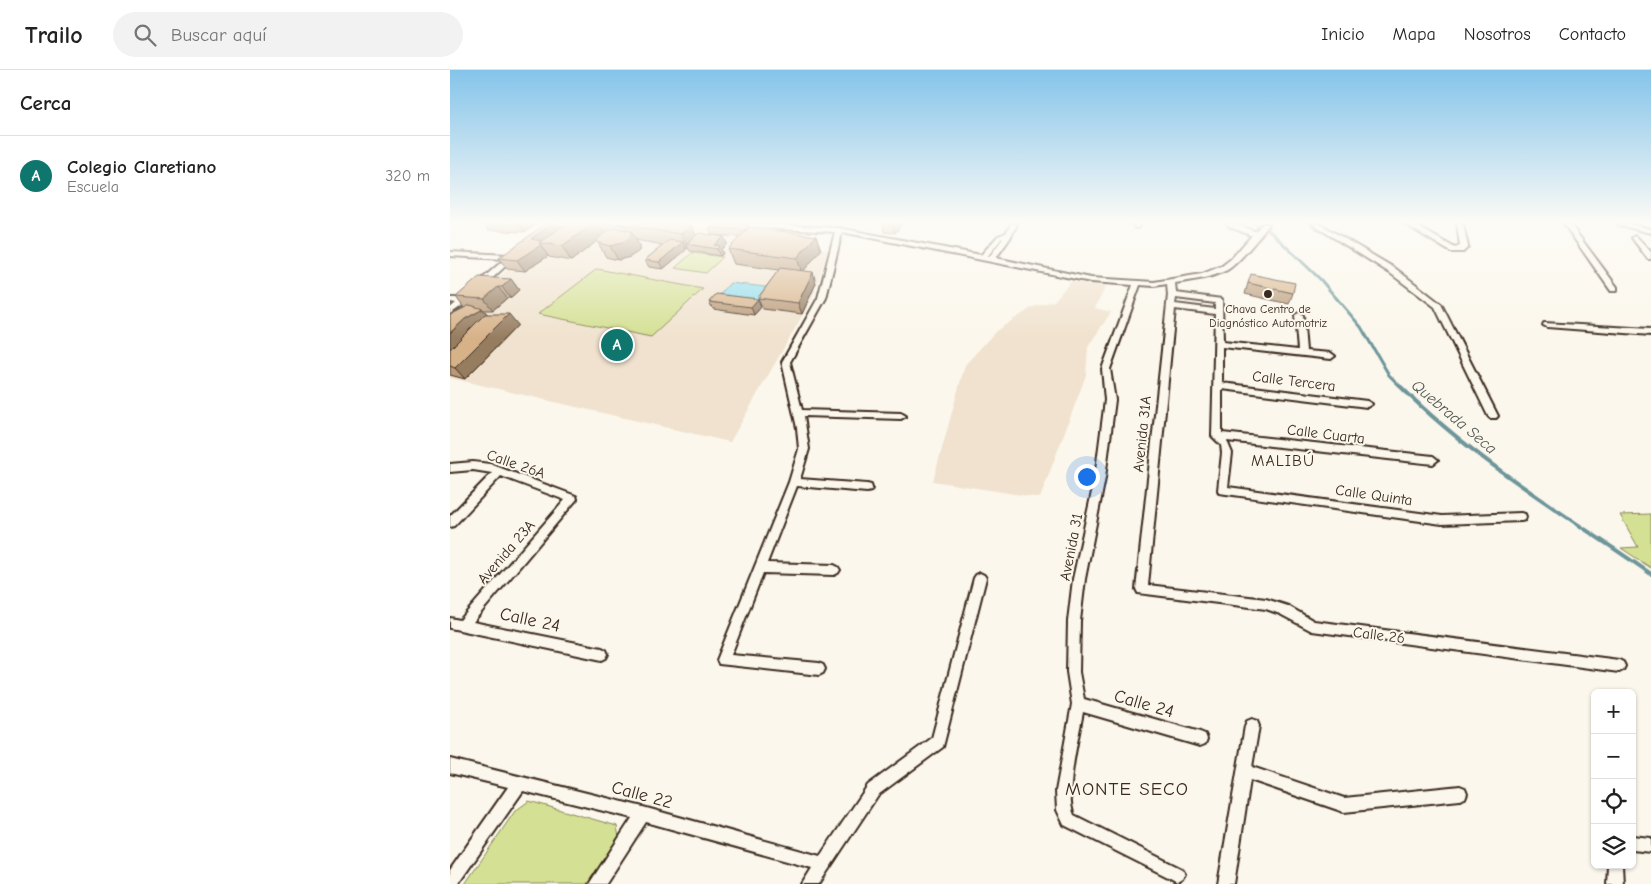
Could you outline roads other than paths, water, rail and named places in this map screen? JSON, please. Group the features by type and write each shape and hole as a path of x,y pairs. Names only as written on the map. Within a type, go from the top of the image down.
{"street":[{"path":"450,312 507,262"},
{"path":"819,669 723,660 794,482 804,449 799,413 786,362 822,298 832,262"},
{"path":"1001,262 1091,280 1137,284 1171,282 1203,276 1225,268 1233,262"},
{"path":"1378,262 1393,271 1438,306 1493,416"},
{"path":"1594,262 1614,289"},
{"name":"Avenida 31A","path":"1142,589 1171,300 1171,282"},
{"name":"Avenida 31","path":"1137,284 1106,368 1110,400 1108,420 1100,478 1080,579 1074,621 1073,672 1078,704 1062,791 1064,810 1069,820 1177,874"},
{"path":"450,300 463,301"},
{"path":"1171,300 1219,301 1217,436"},
{"path":"1171,300 1218,312"},
{"path":"1299,316 1302,353"},
{"path":"1547,325 1651,332"},
{"path":"1218,344 1331,356"},
{"name":"Calle Tercera","path":"1217,385 1368,404"},
{"path":"799,413 901,416"},
{"name":"Calle Cuarta","path":"1217,436 1416,460 1433,460"},
{"name":"Calle Quinta","path":"1217,436 1225,444 1227,452 1224,490 1442,520 1521,518"},
{"name":"Calle 26A","path":"450,468 473,466 500,472 572,499"},
{"path":"450,523 500,472"},
{"path":"794,482 867,488"},
{"name":"Avenida 23A","path":"463,625 572,499"},
{"path":"759,568 834,570"},
{"path":"810,884 873,790 938,742 980,578"},
{"name":"Calle 26","path":"1142,589 1266,604 1284,610 1312,626 1620,666"},
{"name":"Calle 24","path":"450,623 602,654"},
{"name":"Calle 24","path":"1078,704 1200,739"},
{"path":"1226,884 1252,726"},
{"name":"Calle 22","path":"450,766 643,814 823,864"},
{"path":"1245,771 1344,805 1460,793"},
{"path":"450,883 520,783"},
{"path":"597,884 643,814"},
{"path":"1636,844 1651,845"},
{"path":"1615,869 1615,884"}],"water":[{"path":"730,283 775,288 762,304 716,299"}],"waterway":[{"name":"Quebrada Seca","path":"1302,262 1320,279 1361,327 1389,375 1401,387"},
{"name":"Quebrada Seca","path":"1401,387 1459,439 1490,463 1651,574"}],"place":[{"name":"Chava Centro de Diagnóstico Automotriz","path":"1268,294"},
{"name":"Colegio Claretiano","path":"617,345"}],"district":[{"name":"MALIBÚ","path":"1283,461"},
{"name":"MONTE SECO","path":"1127,789"}]}
